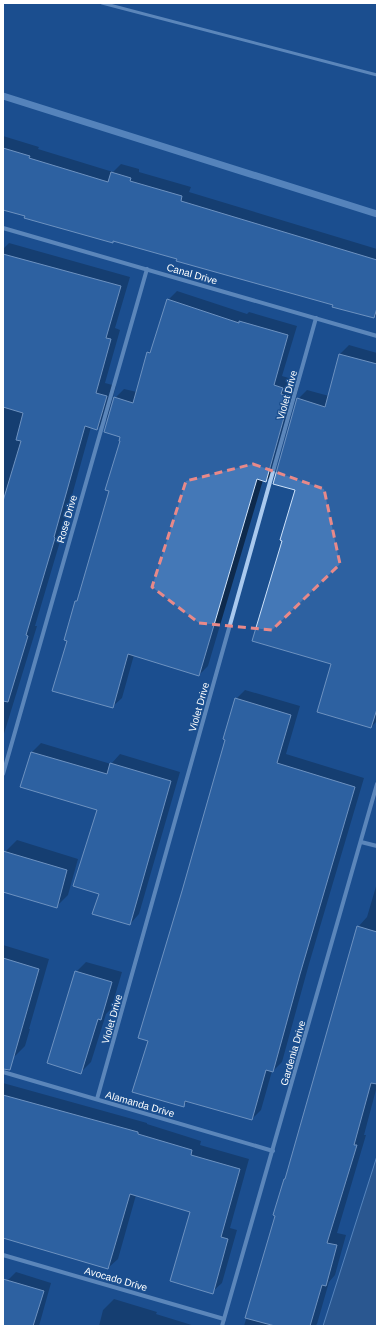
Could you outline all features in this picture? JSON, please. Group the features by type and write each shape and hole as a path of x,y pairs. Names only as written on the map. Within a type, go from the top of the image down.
{"street":[{"name":"Canal Drive","path":"3,228 377,336"},
{"name":"Rose Drive","path":"3,774 147,269"},
{"name":"Violet Drive","path":"97,1099 316,318"},
{"name":"Gardenia Drive","path":"222,1326 377,784"},
{"path":"361,842 377,846"},
{"name":"Alamanda Drive","path":"3,1072 273,1151"},
{"name":"Avocado Drive","path":"3,1255 224,1319"}],"lane":[{"path":"102,3 377,75"}],"highlighted area":[{"path":"253,464 324,489 340,564 272,630 199,623 152,587 186,481"}],"water":[{"path":"377,1156 377,1326 323,1326"}],"building":[{"path":"3,148 30,156 29,158 108,182 111,172 131,178 130,181 182,196 181,201 377,260 377,308 374,318 176,261 177,259 24,218 25,216 3,210"},
{"path":"3,254 121,286 106,338 111,339 96,393 107,396 97,430 85,426 54,537 55,538 26,635 28,636 8,702 3,701 3,501 21,441 16,440 23,413 3,407"},
{"path":"167,299 239,323 239,321 288,335 274,385 283,388 281,394 290,396 266,482 257,479 199,676 128,654 113,708 52,691 67,641 64,640 75,601 77,601 109,491 105,490 120,441 120,437 104,432 114,397 133,403 147,352 150,353"},
{"path":"339,354 377,364 377,709 371,728 317,712 331,664 252,641 282,541 280,540 295,490 273,484 297,398 325,407"},
{"path":"235,698 291,715 277,763 355,787 273,1072 266,1070 252,1120 185,1101 184,1107 132,1092 148,1041 138,1038 182,891 225,740 223,739"},
{"path":"31,752 107,774 110,763 171,781 130,925 92,914 99,894 73,886 97,810 20,787"},
{"path":"3,851 67,870 57,908 3,892"},
{"path":"357,926 377,932 377,1084 371,1083 354,1145 357,1145 327,1243 337,1245 326,1286 322,1285 310,1326 275,1326 245,1318 275,1216 273,1215 285,1179"},
{"path":"3,958 39,969 10,1070 3,1069"},
{"path":"75,971 112,982 101,1020 98,1019 81,1074 47,1063"},
{"path":"3,1095 138,1132 138,1134 192,1150 191,1155 240,1169 221,1237 228,1239 213,1294 170,1281 190,1212 130,1194 108,1269 3,1238"},
{"path":"3,1279 44,1291 33,1326 3,1326"}],"waterway":[{"path":"3,96 377,214"}]}
